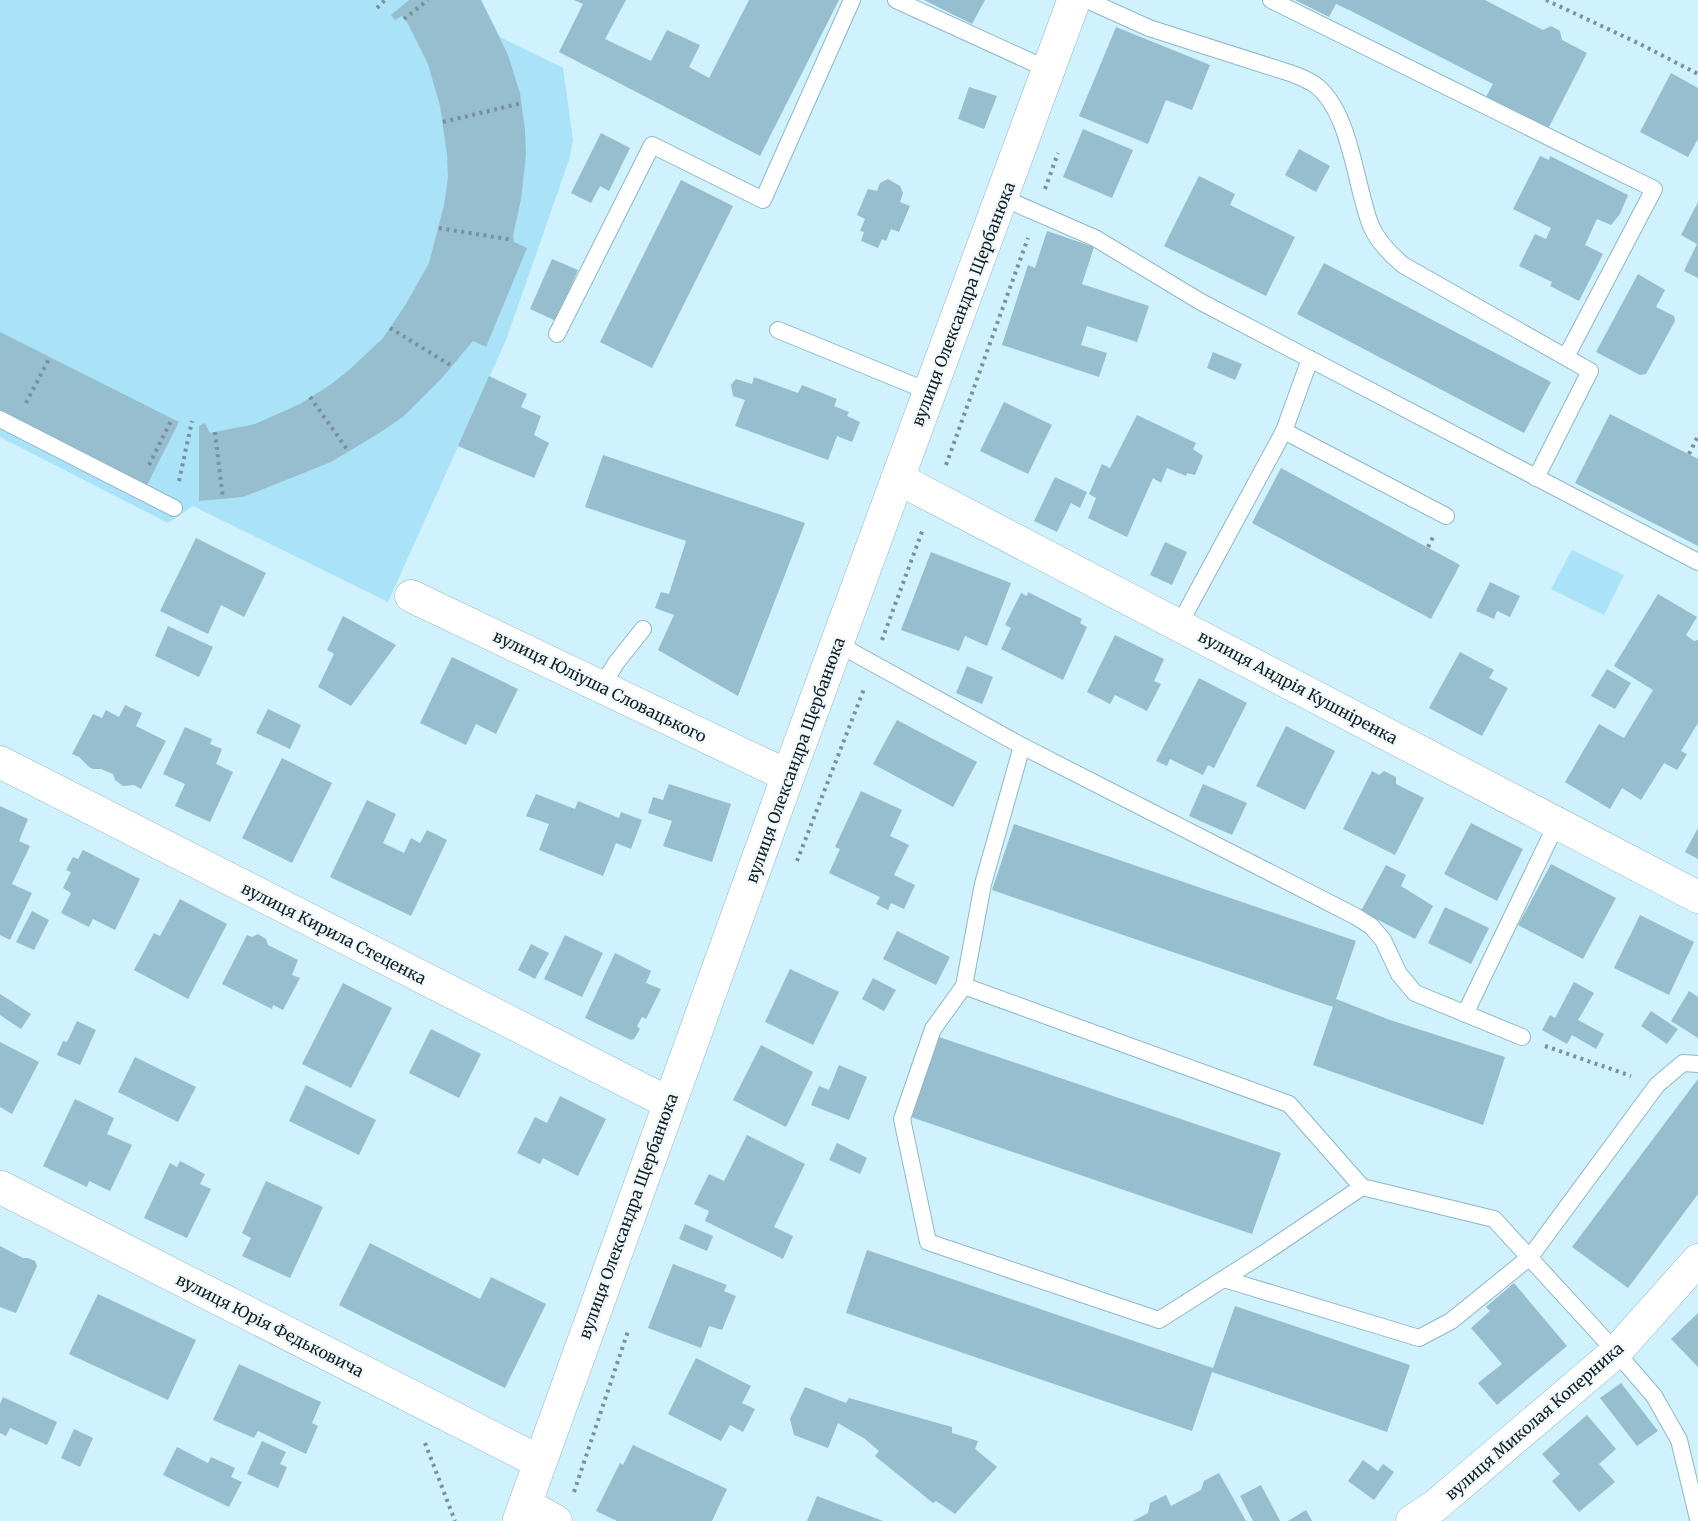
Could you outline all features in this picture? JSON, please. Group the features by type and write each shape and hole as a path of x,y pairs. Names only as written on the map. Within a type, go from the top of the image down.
{"street":[{"name":"вулиця Олександра Щербанюка","path":"522,1512 788,776 1003,198 1074,0"},
{"name":"вулиця Андрія Кушніренка","path":"897,478 1698,897"},
{"name":"вулиця Юліуша Словацького","path":"411,596 788,776"},
{"name":"вулиця Кирила Стеценка","path":"0,762 669,1103"},
{"name":"вулиця Юрія Федьковича","path":"0,1187 540,1462"},
{"name":"вулиця Миколая Коперника","path":"1412,1521 1435,1506 1616,1352 1698,1260"},
{"path":"522,1512 564,1510"}],"lane":[{"path":"557,334 652,145 763,200 852,0"},
{"path":"896,0 1049,70"},
{"path":"1087,0 1149,28 1293,74 1314,84 1325,95 1341,121 1372,227 1384,249 1402,265 1590,371 1536,478"},
{"path":"1271,0 1654,189 1566,357"},
{"path":"1003,198 1095,238 1202,302 1698,562"},
{"path":"778,330 930,392"},
{"path":"1179,625 1284,431 1310,359"},
{"path":"0,419 174,508"},
{"path":"1284,431 1446,516"},
{"path":"602,686 616,663 643,629"},
{"path":"838,644 1022,746 1371,926 1383,940 1399,974 1415,993 1522,1037"},
{"path":"1022,746 983,884 964,986 933,1029 902,1119 928,1242 1160,1320 1362,1186"},
{"path":"1465,1014 1557,823"},
{"path":"964,986 1289,1104 1362,1186 1494,1219 1654,1396 1679,1440 1698,1519"},
{"path":"1224,1279 1419,1338 1451,1321 1530,1257 1657,1085 1683,1063 1698,1064"}],"path":[{"path":"377,8 385,0"},
{"path":"404,19 428,0"},
{"path":"1546,0 1698,74"},
{"path":"443,122 522,104"},
{"path":"797,862 874,664 1061,144"},
{"path":"439,228 513,240"},
{"path":"390,328 452,366"},
{"path":"23,409 50,357"},
{"path":"310,397 349,452"},
{"path":"146,471 172,419"},
{"path":"174,508 192,421"},
{"path":"215,432 223,499"},
{"path":"1689,454 1698,436"},
{"path":"1522,1037 1657,1085"},
{"path":"564,1510 631,1320"},
{"path":"425,1441 455,1521"}],"shaded area":[{"path":"0,0 481,0 500,37 563,68 573,141 569,160 506,340 388,602 193,506 168,523 0,437"},
{"path":"1572,550 1624,575 1604,615 1551,589"}],"building":[{"path":"409,0 481,0 508,55 520,93 526,155 521,199 513,236 514,242 527,248 486,347 473,341 442,378 404,416 331,462 243,497 199,501 199,426 205,423 210,433 255,424 300,404 330,385 383,338 406,304 429,263 444,205 448,177 447,154 440,106 428,64 407,22 402,16 395,20 391,15"},
{"path":"574,0 626,0 605,39 651,61 667,30 700,45 689,67 709,78 749,0 839,0 760,156 559,52 583,4"},
{"path":"924,0 985,0 972,24"},
{"path":"1295,0 1485,0 1543,30 1551,26 1560,31 1562,40 1587,53 1548,129 1486,97 1493,84 1351,11 1336,4 1329,17"},
{"path":"1116,27 1210,65 1192,110 1166,100 1148,144 1079,116"},
{"path":"1671,73 1698,88 1698,139 1688,157 1640,132"},
{"path":"969,87 997,96 984,129 958,119"},
{"path":"1083,129 1133,150 1112,198 1063,177"},
{"path":"601,133 630,148 609,191 600,186 591,203 571,193"},
{"path":"1299,149 1330,166 1316,192 1285,175"},
{"path":"1540,156 1549,160 1550,156 1628,195 1620,214 1611,225 1597,219 1585,245 1603,254 1579,301 1550,286 1552,282 1519,266 1535,234 1546,239 1551,228 1513,209"},
{"path":"1199,176 1235,194 1230,205 1295,237 1266,296 1164,246"},
{"path":"888,179 900,186 903,193 900,202 910,206 899,232 891,229 886,241 882,239 878,248 861,241 864,232 860,231 865,219 857,215 868,189 877,191 880,183"},
{"path":"681,180 733,206 652,368 600,342"},
{"path":"1698,202 1698,278 1684,271 1697,244 1681,235"},
{"path":"1047,231 1094,247 1082,284 1149,306 1137,342 1087,326 1081,345 1107,353 1099,377 1002,345 1028,265 1035,268"},
{"path":"552,259 578,270 556,321 530,309"},
{"path":"1324,263 1551,382 1524,433 1297,314"},
{"path":"1638,274 1665,290 1656,307 1674,316 1675,321 1646,374 1640,375 1596,352"},
{"path":"0,332 179,422 147,485 0,410"},
{"path":"1213,352 1242,364 1235,380 1207,368"},
{"path":"489,376 527,394 521,407 541,416 534,435 549,443 534,478 458,446"},
{"path":"754,377 798,393 802,385 837,399 834,406 849,412 847,416 860,422 852,442 837,436 828,460 735,426 745,400 733,396 731,385 736,379 752,384"},
{"path":"1004,402 1052,425 1028,474 980,451"},
{"path":"1610,414 1698,459 1698,546 1575,483"},
{"path":"1137,415 1196,443 1193,449 1203,456 1195,475 1187,473 1186,476 1167,468 1161,483 1153,478 1127,537 1088,518 1096,498 1089,494 1102,464 1110,468"},
{"path":"603,455 805,523 738,696 658,650 674,615 655,608 661,592 669,594 686,541 585,507"},
{"path":"1281,468 1460,565 1431,619 1252,523"},
{"path":"1055,477 1087,492 1080,508 1071,503 1057,532 1034,521"},
{"path":"196,538 266,573 244,617 221,605 208,634 160,611"},
{"path":"1165,542 1187,552 1172,585 1150,575"},
{"path":"931,552 1011,583 987,646 965,636 959,651 901,630"},
{"path":"1490,582 1520,596 1510,617 1497,611 1494,619 1476,611"},
{"path":"1028,592 1082,619 1080,623 1087,627 1063,680 1001,649 1011,628 1005,625 1021,593 1027,596"},
{"path":"1658,594 1697,617 1686,635 1694,641 1698,640 1698,723 1681,751 1687,754 1677,770 1664,763 1641,800 1622,788 1610,809 1565,782 1599,724 1624,738 1653,690 1614,666"},
{"path":"343,616 396,645 351,706 318,687 334,654 327,650"},
{"path":"168,626 213,647 199,677 155,656"},
{"path":"1115,635 1164,659 1154,681 1161,684 1147,711 1115,695 1110,704 1087,692"},
{"path":"1460,652 1494,670 1489,678 1508,688 1482,736 1429,708"},
{"path":"452,657 518,689 496,734 476,724 466,745 420,723"},
{"path":"967,666 993,677 982,704 956,693"},
{"path":"1607,669 1631,683 1615,709 1591,696"},
{"path":"1199,678 1247,703 1214,768 1208,765 1203,775 1170,759 1167,766 1156,761"},
{"path":"125,705 142,713 136,726 166,741 141,789 134,785 123,786 115,780 113,774 101,769 93,769 72,754 93,714 102,718 106,710 119,717"},
{"path":"268,709 301,725 290,749 256,733"},
{"path":"897,720 977,762 953,807 873,764"},
{"path":"1286,726 1335,751 1305,810 1256,786"},
{"path":"185,727 212,739 210,744 222,749 216,764 233,772 210,822 175,806 185,784 163,774"},
{"path":"282,758 332,783 292,863 242,838"},
{"path":"1372,771 1379,775 1384,771 1396,777 1396,784 1424,798 1395,855 1343,829"},
{"path":"669,784 731,804 712,862 663,846 672,821 648,813 653,797 663,800"},
{"path":"1203,784 1247,803 1232,835 1189,816"},
{"path":"861,791 902,810 890,836 909,845 894,875 915,885 904,909 891,903 888,910 876,904 880,897 829,873 840,849 835,847"},
{"path":"536,794 575,809 578,801 619,818 621,812 642,820 631,849 616,843 603,876 539,850 549,824 526,816"},
{"path":"367,800 396,814 383,843 404,853 411,838 420,843 427,830 447,840 411,916 330,877"},
{"path":"0,806 28,819 19,841 30,846 12,884 32,893 10,940 0,935"},
{"path":"1471,823 1523,849 1497,901 1444,874"},
{"path":"1014,824 1356,941 1336,999 1390,1020 1505,1057 1483,1125 1313,1065 1333,1007 992,890"},
{"path":"1698,828 1698,859 1685,852"},
{"path":"83,850 140,879 115,930 93,919 89,927 61,913 71,893 63,888 71,872 66,870 73,857 78,859"},
{"path":"1551,864 1616,898 1583,959 1518,925"},
{"path":"1386,865 1406,875 1401,886 1433,906 1415,939 1361,911"},
{"path":"180,899 227,924 188,999 134,970 154,933 160,936"},
{"path":"1445,907 1489,928 1471,964 1428,943"},
{"path":"32,911 49,920 34,950 16,942"},
{"path":"1640,915 1694,942 1669,995 1614,968"},
{"path":"897,931 950,957 936,985 883,959"},
{"path":"258,934 266,939 268,945 298,960 292,975 300,978 283,1010 273,1005 272,1009 222,984 247,935 252,937"},
{"path":"565,935 603,953 582,997 544,979"},
{"path":"531,944 549,953 535,979 518,970"},
{"path":"615,953 651,971 646,983 661,989 646,1019 642,1017 637,1026 640,1029 631,1040 585,1018"},
{"path":"790,969 839,992 813,1045 765,1022"},
{"path":"873,978 896,990 884,1011 862,999"},
{"path":"1574,982 1594,993 1578,1020 1604,1034 1596,1049 1572,1035 1567,1044 1542,1030 1550,1015 1555,1018"},
{"path":"343,983 392,1008 351,1088 302,1064"},
{"path":"1689,991 1698,997 1698,1038 1671,1021"},
{"path":"0,994 31,1014 21,1029 0,1015"},
{"path":"1651,1011 1678,1029 1667,1044 1641,1026"},
{"path":"77,1021 96,1030 80,1065 57,1055 63,1041 67,1042"},
{"path":"431,1029 481,1054 459,1098 409,1073"},
{"path":"939,1037 1281,1153 1252,1234 911,1117"},
{"path":"0,1042 39,1062 12,1114 0,1107"},
{"path":"761,1045 813,1072 786,1127 733,1100"},
{"path":"135,1057 196,1087 178,1122 118,1092"},
{"path":"839,1065 867,1077 849,1120 811,1105 819,1086 829,1090"},
{"path":"1698,1079 1698,1194 1628,1288 1572,1247"},
{"path":"306,1085 376,1120 359,1155 289,1121"},
{"path":"560,1096 606,1119 578,1176 543,1158 540,1164 517,1153 535,1117 547,1123"},
{"path":"75,1099 114,1118 107,1134 132,1145 110,1191 89,1181 87,1187 43,1166"},
{"path":"747,1135 805,1164 774,1227 793,1236 783,1259 705,1221 709,1211 694,1204 709,1174 724,1181"},
{"path":"837,1143 867,1158 860,1174 829,1160"},
{"path":"180,1161 205,1174 200,1184 211,1189 187,1238 144,1218 170,1163 177,1167"},
{"path":"266,1181 323,1207 290,1278 242,1256 251,1238 242,1233"},
{"path":"685,1224 713,1236 707,1251 679,1239"},
{"path":"370,1243 480,1299 491,1277 546,1304 505,1388 339,1305"},
{"path":"0,1246 23,1258 35,1261 37,1266 16,1313 0,1307"},
{"path":"867,1250 1213,1368 1235,1306 1410,1365 1387,1432 1212,1372 1192,1431 846,1313"},
{"path":"673,1264 727,1285 724,1291 736,1296 722,1330 709,1326 701,1348 648,1328"},
{"path":"1514,1283 1567,1346 1497,1405 1478,1383 1502,1364 1471,1328 1490,1311 1486,1307"},
{"path":"98,1294 196,1340 168,1400 69,1354"},
{"path":"1698,1313 1698,1367 1671,1339"},
{"path":"696,1358 751,1386 742,1403 755,1409 743,1432 730,1425 721,1441 668,1414"},
{"path":"239,1364 321,1402 312,1423 318,1426 306,1454 258,1431 254,1438 213,1420"},
{"path":"1621,1383 1658,1431 1637,1446 1600,1398"},
{"path":"805,1387 846,1403 849,1398 952,1427 952,1433 978,1441 975,1449 997,1467 955,1514 936,1501 933,1503 875,1456 879,1451 865,1439 838,1423 828,1448 794,1435 790,1419"},
{"path":"3,1397 57,1422 47,1445 10,1428 6,1436 0,1433 0,1404"},
{"path":"1587,1415 1616,1449 1599,1464 1615,1482 1579,1512 1552,1481 1560,1474 1542,1454"},
{"path":"74,1429 93,1438 80,1467 61,1458"},
{"path":"262,1441 286,1452 280,1464 287,1467 278,1488 247,1474"},
{"path":"633,1445 727,1489 712,1521 617,1521 596,1511 620,1463 623,1465"},
{"path":"177,1447 208,1463 211,1457 235,1468 231,1477 242,1482 229,1507 163,1475"},
{"path":"1363,1460 1378,1471 1383,1464 1394,1472 1374,1500 1348,1481"},
{"path":"1219,1473 1246,1521 1133,1521 1148,1513 1150,1503 1166,1495 1171,1506 1201,1490 1204,1481"},
{"path":"1261,1485 1280,1521 1253,1521 1240,1496"},
{"path":"817,1496 883,1521 807,1521"},
{"path":"1306,1510 1312,1521 1288,1521"}]}
